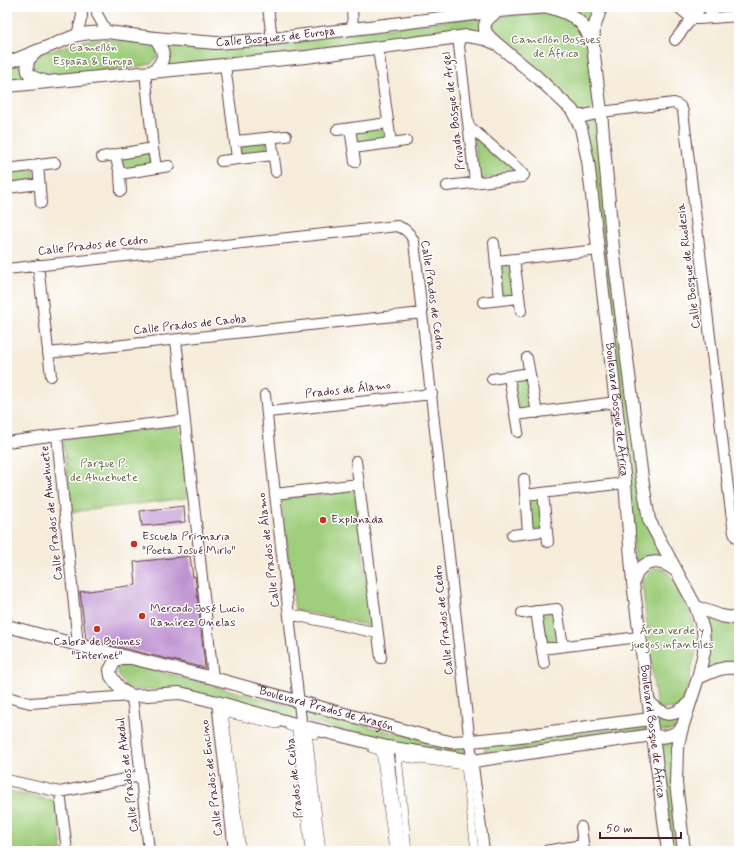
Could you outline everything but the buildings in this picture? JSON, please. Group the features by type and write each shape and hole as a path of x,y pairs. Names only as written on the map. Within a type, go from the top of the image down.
{"street":[{"path":"78,35 82,16 81,7"},
{"path":"97,7 97,14 107,32"},
{"path":"268,7 272,39"},
{"path":"352,7 353,30"},
{"path":"548,7 562,10 576,18 586,28 593,47"},
{"name":"Calle Bosques de Europa","path":"7,63 78,35 107,32 216,43 272,39 523,8 548,7"},
{"path":"576,116 584,116 601,112 593,47 594,28 601,7"},
{"path":"678,7 691,18 698,19 739,15"},
{"path":"675,40 701,7"},
{"path":"708,7 707,8 711,16 739,15"},
{"path":"497,44 488,36 485,29 486,19 498,11"},
{"name":"Boulevard Bosque de África","path":"458,37 467,36 485,39 497,44 538,77 572,110 581,128 585,143 625,484 632,583 668,851"},
{"name":"Calle Bosques de Europa","path":"7,86 225,65 378,48 458,37"},
{"name":"Privada Bosque de Argel","path":"458,37 470,127 475,182"},
{"path":"155,38 161,46 163,53 162,60 158,67 148,72 152,148 156,168"},
{"path":"378,48 391,143"},
{"path":"38,50 28,60 27,72 30,77 35,79 50,81"},
{"path":"225,65 237,158"},
{"name":"Calle Bosque de Rhodesia","path":"601,112 674,103 680,106 684,111 734,503 734,533 739,537"},
{"name":"Boulevard Bosque de África","path":"601,112 613,248 642,478 649,520 696,607 703,630 704,652 698,678 682,728 678,748 676,783 684,851"},
{"path":"337,130 388,123"},
{"path":"446,186 522,177 524,174 470,127"},
{"path":"350,128 355,162"},
{"path":"235,141 286,136"},
{"path":"271,137 276,172"},
{"path":"352,148 406,141"},
{"path":"102,157 152,148"},
{"path":"115,155 120,174 121,191"},
{"path":"221,161 273,155"},
{"path":"7,169 55,163"},
{"path":"38,164 41,203"},
{"path":"120,174 169,166"},
{"path":"7,188 40,184"},
{"name":"Calle Prados de Cedro","path":"7,269 397,226 405,228 411,234 414,242 432,394 484,851"},
{"path":"494,243 497,261 499,300"},
{"path":"497,261 598,250"},
{"path":"514,259 521,311"},
{"path":"38,265 51,376"},
{"path":"483,302 520,298"},
{"name":"Calle Prados de Caoba","path":"48,353 422,312"},
{"path":"176,340 212,678"},
{"path":"527,358 537,413"},
{"path":"492,380 529,373"},
{"path":"509,376 518,432"},
{"name":"Prados de Álamo","path":"268,412 432,394"},
{"name":"Calle Prados de Álamo","path":"265,395 268,412 275,494 300,702"},
{"path":"516,415 616,402"},
{"name":"Calle Prados de Ahuehuete","path":"78,645 57,435 184,420"},
{"path":"7,442 57,435"},
{"path":"356,460 381,658"},
{"path":"524,479 528,532"},
{"path":"275,494 359,484"},
{"path":"525,495 625,484"},
{"path":"543,493 548,542"},
{"path":"512,535 546,531"},
{"path":"632,583 638,571 643,566 651,562 663,563 676,570"},
{"path":"696,607 721,616 739,618"},
{"path":"522,613 557,609 563,646"},
{"path":"536,611 544,664"},
{"path":"289,614 378,634"},
{"name":"Boulevard Prados de Aragón","path":"7,626 212,678 428,738 450,742 471,742 650,719"},
{"path":"542,649 639,637"},
{"path":"129,658 120,658 115,661 110,670 113,681 120,689 130,696"},
{"path":"698,678 725,668 730,667 739,669"},
{"name":"Boulevard Prados de Aragón","path":"130,696 180,693 387,747 473,761 652,735 658,737 668,736 682,728"},
{"path":"7,697 30,703 130,696"},
{"name":"Calle Prados de Abedul","path":"130,696 133,705 149,851"},
{"name":"Calle Prados de Encino","path":"217,702 234,851"},
{"name":"Prados de Ceiba","path":"300,702 316,851"},
{"path":"649,702 660,712 666,714 678,713 689,704"},
{"path":"242,851 224,713 296,729 309,851"},
{"path":"322,851 308,733 380,751 392,851"},
{"path":"387,747 400,851"},
{"path":"408,851 398,757 465,766 475,851"},
{"path":"7,780 60,792 140,776"},
{"path":"60,792 67,851"},
{"path":"545,851 584,848 581,827"}],"green space":[{"path":"562,7 594,7 588,24"},
{"name":"Camellón Bosques de África","path":"527,13 555,13 576,23 587,37 595,106 589,112 580,114 491,35 491,23 494,17"},
{"path":"486,16 485,36 394,43 162,66 166,62 169,52 166,44 184,47 221,48"},
{"name":"Camellón España & Europa","path":"90,39 109,39 151,43 158,49 157,57 151,64 132,68 36,76 32,68 32,62 37,55"},
{"path":"21,62 27,82 7,83 7,68"},
{"path":"597,115 644,517 664,559 636,566 583,121"},
{"path":"381,127 385,141 357,146 354,131"},
{"path":"475,137 519,174 477,179"},
{"path":"267,140 266,151 241,155 239,143"},
{"path":"149,153 152,167 132,170 123,168 121,157"},
{"path":"34,170 35,178 27,182 7,181 7,171"},
{"path":"512,264 515,293 502,296 500,266"},
{"path":"527,377 533,410 519,412 514,379"},
{"name":"Parque P. de Ahuehuete","path":"177,426 181,430 187,498 72,512 63,441 68,438"},
{"path":"356,491 371,626 295,610 281,498"},
{"path":"540,497 543,529 532,531 528,498"},
{"name":"Área verde y juegos infantiles","path":"654,568 665,569 673,580 690,611 695,631 696,652 681,709 657,708 642,580"},
{"path":"554,610 559,642 546,644 541,611"},
{"path":"705,617 721,622 739,624 737,651 739,655 739,664 706,668"},
{"path":"124,663 385,731 463,745 466,752 464,754 394,744 181,689 131,690 126,686 117,671 117,668"},
{"path":"656,715 682,716 674,730 660,731 656,725"},
{"path":"644,725 646,728 645,731 485,755 484,745"},
{"path":"676,737 679,851 669,851 658,738"},
{"path":"7,791 57,801 62,851 7,851"}],"place":[{"name":"Explanada","path":"323,520"},
{"name":"Escuela Primaria \"Poeta Josué Mirlo\"","path":"134,544"},
{"name":"Mercado José Lucio Ramírez Onelas","path":"142,616"},
{"name":"Cabra de Bolones \"Internet\"","path":"97,629"}]}
